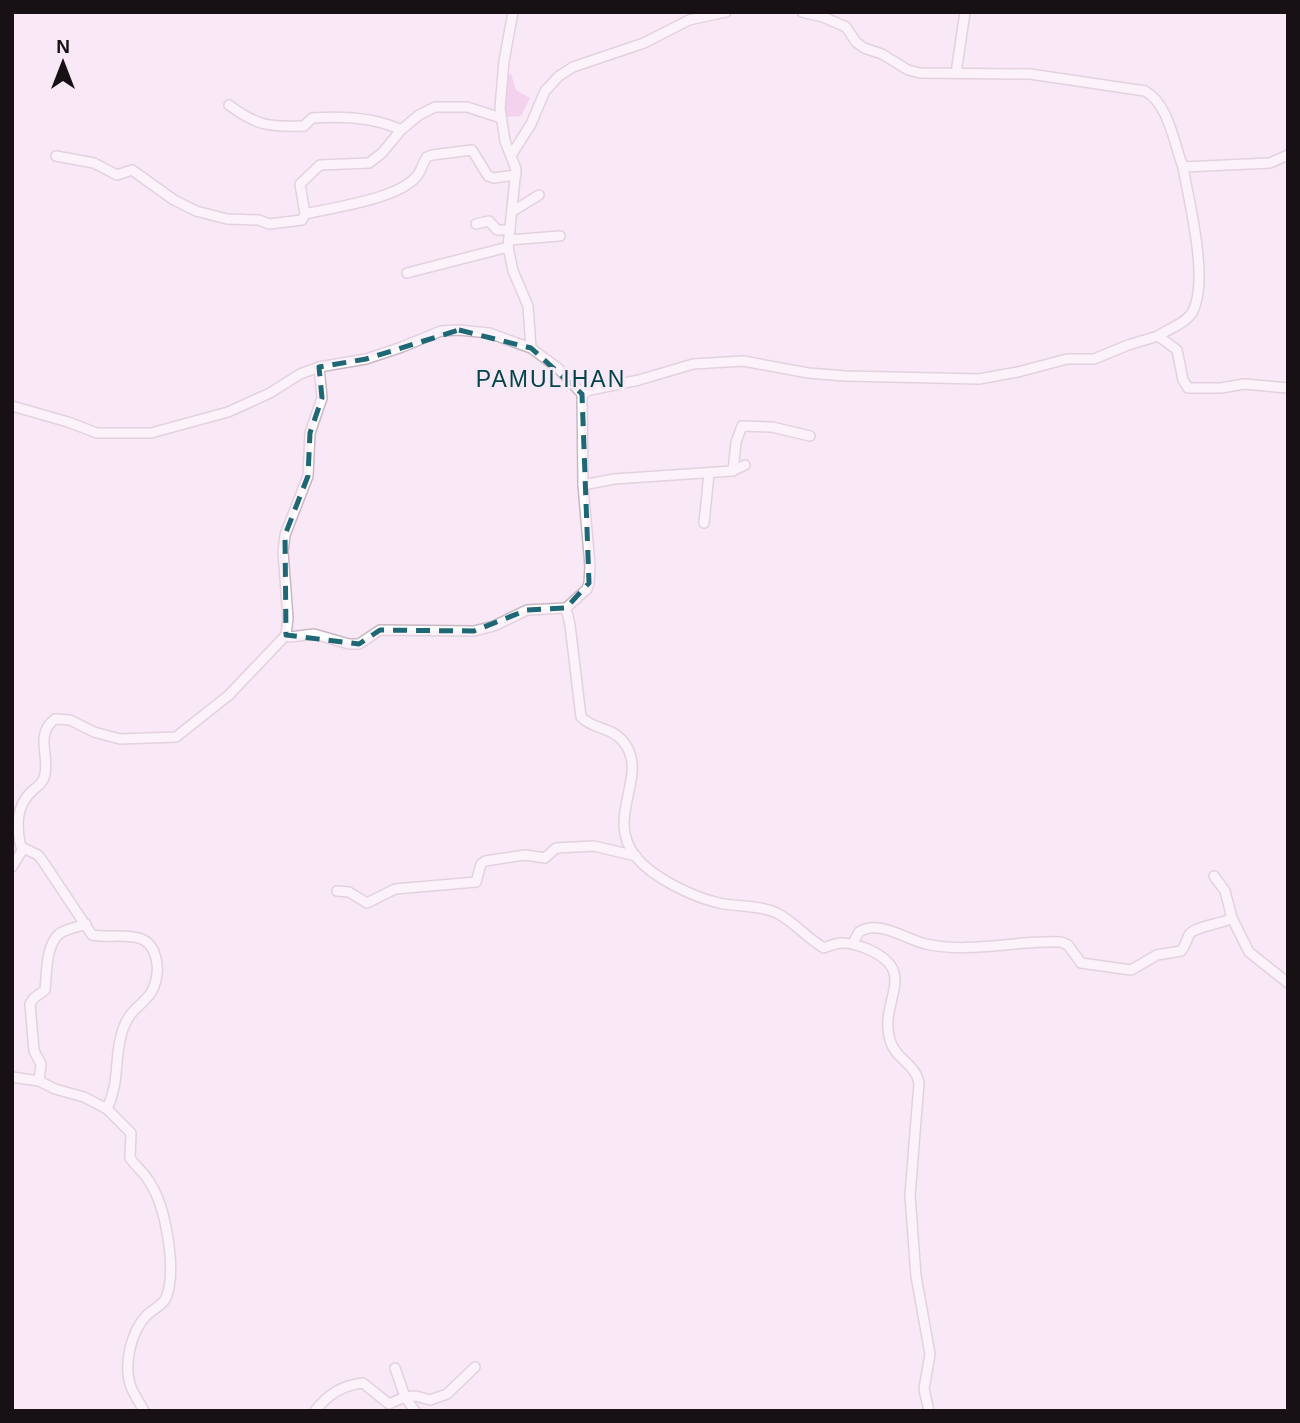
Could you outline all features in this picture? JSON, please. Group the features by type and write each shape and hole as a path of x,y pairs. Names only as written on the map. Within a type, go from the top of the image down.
{"street":[{"path":"513,12 504,61 501,118 505,141 516,164 509,239 513,271 528,306 531,348"},
{"path":"512,154 531,124 545,91 558,76 573,67 644,43 689,20 726,12"},
{"path":"582,394 693,364 743,361 808,373 846,376 979,379 1067,359 1094,359 1158,336 1192,314 1199,271 1182,167 1164,114 1156,99 1145,91 1030,74 920,73 908,70 882,54 860,45 846,27 824,17 802,12"},
{"path":"956,73 965,12"},
{"path":"229,105 257,123 269,126 304,126 312,118 343,118 390,125 401,130"},
{"path":"55,156 94,163 117,175 132,170 174,200 196,211 227,219 284,224 302,220 305,214 301,181 321,164 369,163 382,153 401,130 419,115 435,107 467,107 501,118"},
{"path":"305,214 372,201 408,184 421,170 427,157 440,153 472,150 488,176 494,178 516,175"},
{"path":"1182,167 1270,163 1288,155"},
{"path":"513,211 539,195"},
{"path":"476,224 489,221 509,239"},
{"path":"407,273 509,239 560,236"},
{"path":"12,407 97,433 151,433 228,412 270,393 300,374 319,367 366,359 441,331 459,330 489,333 531,348 558,368 582,394 583,485 589,583 587,589 566,608 527,610 494,626 474,631 380,630 359,644 349,644 322,635 286,635"},
{"path":"1158,336 1177,350 1182,380 1188,388 1222,388 1244,384 1288,388"},
{"path":"107,1109 117,1084 119,1040 133,1010 154,987 156,951 146,941 127,936 92,936 42,860 38,855 23,849 20,844 19,808 24,799 45,778 43,737 51,722 62,718 94,732 120,739 176,737 229,695 286,635 288,618 283,552 285,535 308,476 310,433 322,398 319,367"},
{"path":"733,471 736,442 742,426 772,427 810,436"},
{"path":"583,485 614,479 733,471 745,465"},
{"path":"704,523 709,473"},
{"path":"566,608 581,717 586,722 615,734 623,741 631,762 631,786 623,812 623,824 636,856 658,875 689,892 720,903 776,913 824,948 837,942 853,943 882,955 894,970 888,1029 890,1039 898,1055 915,1070 919,1083 910,1195 916,1276 930,1354 924,1389 929,1411"},
{"path":"337,891 349,892 365,902 370,902 395,889 477,882 480,865 485,860 525,855 546,858 559,847 598,846 636,856"},
{"path":"12,867 23,849"},
{"path":"1214,876 1225,891 1232,918 1249,952 1288,983"},
{"path":"853,943 859,932 873,928 923,943 966,949 1058,942 1068,945 1081,963 1126,971 1139,967 1157,955 1181,951 1194,930 1232,918"},
{"path":"39,1081 41,1064 34,1051 30,1004 45,990 49,952 57,937 86,924"},
{"path":"12,1077 39,1081 55,1089 84,1097 107,1109 132,1135 130,1158 152,1184 166,1225 170,1275 169,1287 162,1305 145,1317 138,1328 128,1364 131,1386 144,1411"},
{"path":"315,1411 323,1401 351,1384 363,1383 389,1404 405,1397 416,1396 430,1400 447,1394 475,1367"},
{"path":"395,1368 405,1397 415,1411"}],"highlighted area":[{"path":"459,330 531,348 582,394 589,583 566,608 527,610 474,631 380,630 359,644 286,635 285,535 308,476 310,433 322,398 319,367 366,359"}],"shaded area":[{"path":"511,74 516,90 530,98 521,116 506,117 506,75"}],"district":[{"name":"PAMULIHAN","path":"551,379"}]}
